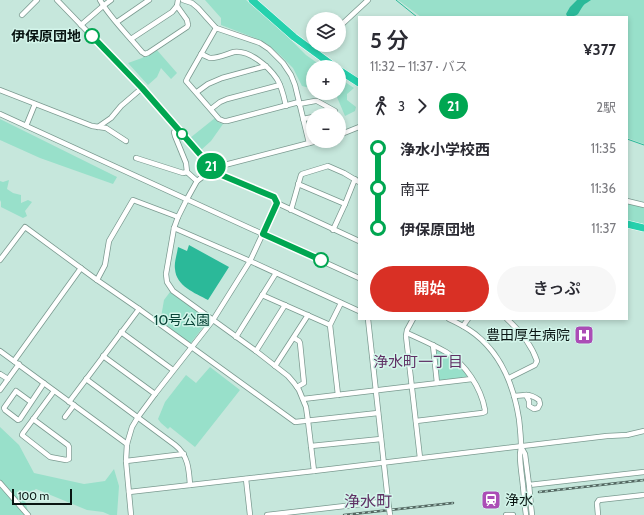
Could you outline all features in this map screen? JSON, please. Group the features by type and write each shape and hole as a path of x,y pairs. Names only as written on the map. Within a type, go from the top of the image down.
{"highway":[{"path":"252,0 306,47"},
{"path":"313,52 325,60"},
{"path":"346,75 358,82"},
{"path":"628,224 644,228"}],"street":[{"path":"22,15 36,0"},
{"path":"57,0 142,88 212,168 219,174 274,197 277,203 358,241"},
{"path":"100,0 103,6 145,54 187,28 187,20 177,6"},
{"path":"81,25 111,0"},
{"path":"117,22 149,0"},
{"path":"131,39 172,12 177,6 178,0"},
{"path":"184,0 192,3 198,8 216,28 255,41 269,49 284,63 295,85 306,131"},
{"path":"346,20 368,0"},
{"path":"216,28 186,81 219,119 227,122 286,106 315,101 330,108"},
{"path":"201,54 212,58 236,52 251,56 266,66 278,80 286,106"},
{"path":"197,92 208,84 222,78 266,66"},
{"path":"211,109 227,99 280,85"},
{"path":"98,127 110,118 121,106 142,88"},
{"path":"0,90 92,126 106,128 126,141"},
{"path":"26,126 35,104"},
{"path":"0,114 358,278"},
{"path":"346,132 358,127"},
{"path":"177,128 174,132 186,163 187,172 197,181"},
{"path":"306,144 212,168 200,178 187,199 174,228 166,274 167,282 173,291 256,351 288,376 297,387 303,399 308,421 314,472"},
{"path":"136,158 183,173 187,172"},
{"path":"291,210 302,174 326,166 344,172 357,180 334,230"},
{"path":"298,184 345,204"},
{"path":"97,280 105,265 109,241 133,200 178,217"},
{"path":"628,201 644,205"},
{"path":"131,515 126,461 129,435 138,417 213,320 250,261 277,203"},
{"path":"0,260 2,253 25,227 295,422 378,413"},
{"path":"174,228 358,311"},
{"path":"14,361 81,268"},
{"path":"236,336 276,273"},
{"path":"262,295 330,325"},
{"path":"338,395 330,325 341,303"},
{"path":"256,351 286,305"},
{"path":"66,417 86,379 139,309"},
{"path":"275,366 308,315"},
{"path":"368,320 390,515"},
{"path":"413,320 407,333 420,458"},
{"path":"451,320 475,334 492,351 508,378 514,396 519,420 523,486 532,515"},
{"path":"463,326 467,320"},
{"path":"508,320 528,343 537,361 535,365 508,378"},
{"path":"121,332 173,370"},
{"path":"407,333 445,351 458,362 477,386 485,412 416,421"},
{"path":"294,338 300,343 304,383 297,387"},
{"path":"433,345 437,383"},
{"path":"0,351 127,444"},
{"path":"103,356 155,394"},
{"path":"0,390 19,364"},
{"path":"0,374 8,379"},
{"path":"86,379 181,450 188,465 190,485"},
{"path":"303,399 472,379"},
{"path":"31,402 16,391 4,408 18,420 31,402 44,383"},
{"path":"33,419 68,445 69,459 66,460 49,456 22,434 54,390"},
{"path":"514,396 526,395"},
{"path":"129,492 314,472 644,431"},
{"path":"311,446 381,439"},
{"path":"521,447 525,454 529,485 526,515"},
{"path":"126,461 184,454"},
{"path":"529,485 644,472"},
{"path":"246,479 250,515"},
{"path":"0,483 28,515"},
{"path":"598,515 597,503 599,500 644,495"},
{"path":"267,515 388,501"},
{"path":"506,515 513,515"}],"green space":[{"path":"205,0 246,0 313,60 306,60 306,87 302,86 293,68 267,44 221,25 221,18"},
{"path":"398,0 644,0 644,144 628,138 628,16 420,16"},
{"path":"156,49 177,73 171,79 161,68 157,77 148,85 128,63 142,58"},
{"path":"346,83 354,88 347,94 347,100 356,107 355,111 346,116 346,108 342,108 338,100 346,100"},
{"path":"215,118 218,122 223,124 211,141 201,150 190,138"},
{"path":"0,119 117,177 113,184 40,158 0,140"},
{"path":"9,180 7,189 13,193 21,195 21,203 28,200 32,202 25,211 27,216 23,218 1,207 0,181 3,182"},
{"path":"628,203 644,207 644,224 628,221"},
{"name":"10号公園","path":"170,292 207,319 207,322 190,344 160,323 164,300"},
{"path":"437,350 461,367 467,375 466,378 439,380"},
{"path":"210,367 240,390 195,447 170,427 168,429 158,419 165,402 186,375 196,383"},
{"path":"0,427 19,445 34,473 84,484 105,481 114,469 119,486 117,515 87,510 36,489 24,497 29,515 0,515"}],"shaded area":[{"path":"577,0 591,0 584,5 576,15 567,16 566,14 570,7"},
{"path":"189,245 229,267 208,300 192,292 182,284 176,275 175,264 178,247 187,251"}],"waterway":[{"path":"396,0 416,16"},
{"path":"628,139 644,145"}],"railway":[{"path":"539,492 644,480"},
{"path":"344,515 453,503"}],"bus line":[{"name":"21","path":"92,36 142,88 212,168 219,174 274,197 277,203 276,207 263,234 321,260"}],"place":[{"name":"伊保原団地","path":"92,36"},
{"name":"豊田厚生病院","path":"584,335"},
{"name":"浄水","path":"491,500"}],"district":[{"name":"浄水町一丁目","path":"418,362"},
{"name":"浄水町","path":"368,501"}]}
